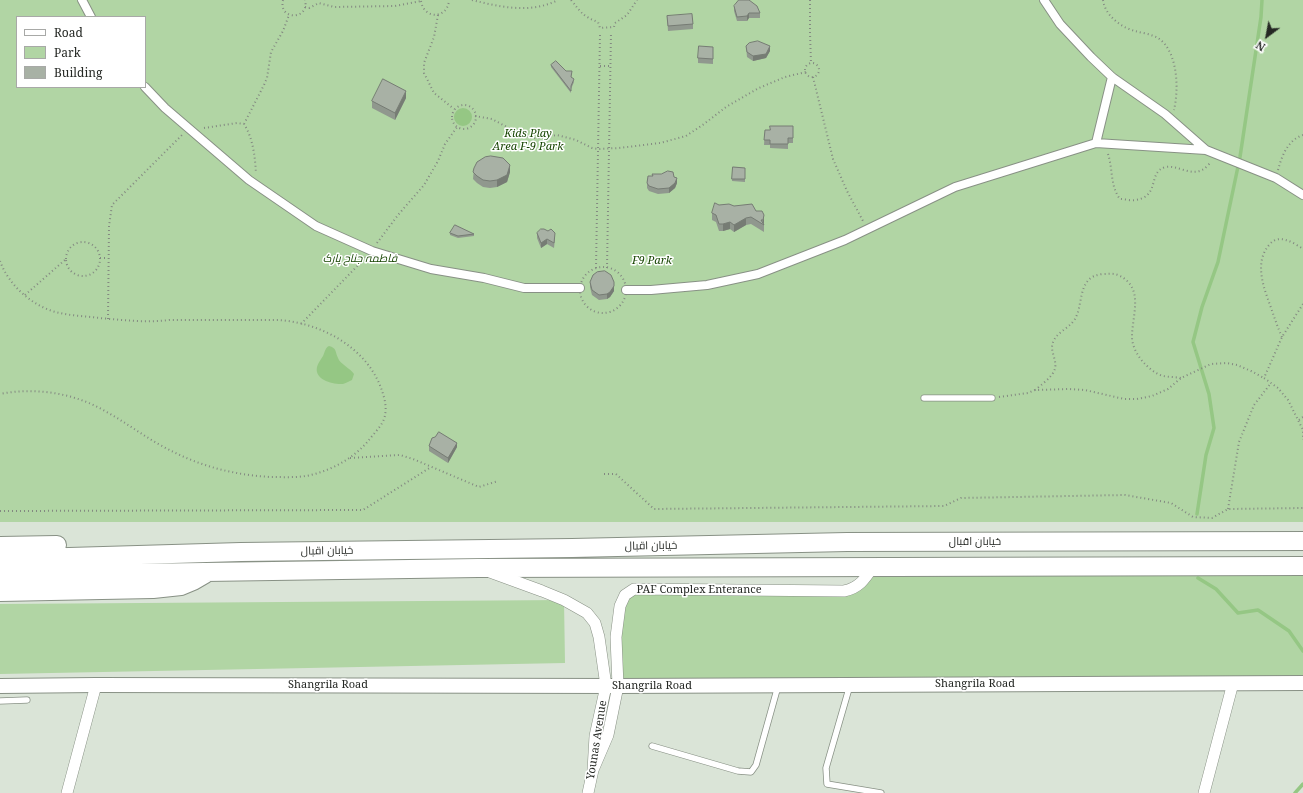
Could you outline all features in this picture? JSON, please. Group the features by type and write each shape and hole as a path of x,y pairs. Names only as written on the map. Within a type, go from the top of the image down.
{"main road":[{"name":"خیابان اقبال","path":"0,559 207,553 572,548 847,542 1303,541"},
{"path":"0,546 115,544 170,545 190,546 207,553"},
{"name":"خیابان اقبال","path":"0,575 478,568 1303,566"},
{"path":"0,592 153,589 181,586 209,572"}],"street":[{"path":"82,0 90,16"},
{"path":"1044,0 1060,24 1112,77 1172,120 1206,150 1276,178 1303,195"},
{"path":"1100,144 1112,77"},
{"path":"146,87 165,108 249,180 316,226 372,251 431,269 484,278 524,288 580,288"},
{"path":"626,290 651,290 707,284 758,274 845,240 955,187 1100,144 1206,150"},
{"name":"PAF Complex Enterance","path":"593,770 608,735 616,637 620,606 625,595 634,589 844,591 853,589 865,579 873,567"},
{"path":"478,568 564,600 587,613 595,623 612,686"},
{"path":"1204,793 1233,683"},
{"name":"Shangrila Road","path":"0,686 778,686 1303,683"},
{"path":"67,793 96,685"},
{"name":"Younas Avenue","path":"588,793 593,770"}],"lane":[{"path":"924,398 992,398"},
{"path":"850,685 826,768 827,784 881,793"},
{"path":"652,746 738,771 751,772 756,765 778,686"},
{"path":"0,701 27,700"}],"path":[{"path":"283,0 282,4 284,11 290,15 297,16 304,11 305,0"},
{"path":"305,7 309,8 319,3 334,7 395,6 421,1 427,12 431,14 438,14 444,12 447,8 449,0"},
{"path":"472,0 518,8 534,7 558,0"},
{"path":"571,0 586,17 598,22 600,28 614,27 615,23 627,15 637,0"},
{"path":"810,0 812,63"},
{"path":"1103,0 1109,14 1123,26 1151,35 1165,44 1174,62 1177,85 1177,98 1172,120"},
{"path":"438,14 434,36 424,63 424,73 434,93 454,110"},
{"path":"244,124 267,78 271,52 290,15"},
{"path":"607,268 610,33"},
{"path":"596,268 600,34"},
{"path":"806,72 806,66 812,63"},
{"path":"812,63 816,64 819,68 818,72 813,76"},
{"path":"600,66 610,66"},
{"path":"806,72 808,75 813,76"},
{"path":"476,116 498,121 525,136 536,138 557,135 564,136 592,148 598,149 660,143 686,136 726,107 759,88 785,77 806,72"},
{"path":"813,76 833,159 842,181 860,214 866,230"},
{"path":"461,105 465,105 472,109 476,116 474,124 464,129 457,127 452,121 454,110 461,105"},
{"path":"108,319 109,226 112,205 191,130 229,124 244,124"},
{"path":"244,124 249,133 252,145 258,186"},
{"path":"300,324 372,251 398,215 424,185 438,161 445,144 457,127"},
{"path":"1276,178 1280,162 1287,148 1298,137 1303,135"},
{"path":"1100,144 1110,160 1116,193 1120,199 1136,200 1150,194 1153,187 1154,176 1159,170 1166,167 1195,171 1203,170 1218,156"},
{"path":"1282,338 1265,292 1261,259 1268,246 1273,240 1278,238 1293,243 1303,249"},
{"path":"80,242 91,244 99,252 100,258 97,269 88,275 83,276 73,273 69,269 66,259 70,248 74,244 80,242"},
{"path":"100,258 108,258"},
{"path":"25,295 66,259"},
{"path":"0,261 5,273 25,295 39,305 59,313 129,321 156,322 169,320 279,320 290,321 330,334 351,346 375,373 380,384 386,408 385,416 380,426 366,443 350,458 324,471 310,475 299,477 275,477 237,474 182,457 104,410 70,396 56,393 21,391 0,394"},
{"path":"596,268 607,268 614,270 624,282 626,290 622,303 611,312 604,313 591,310 582,300 580,294 582,281 585,275 596,268"},
{"path":"992,398 1028,393 1035,390 1054,372 1056,362 1052,347 1057,335 1070,326 1075,319 1079,310 1084,286 1091,277 1103,274 1114,273 1124,278 1130,284 1136,300 1132,339 1135,349 1142,361 1152,371 1162,376 1181,378"},
{"path":"1264,378 1282,338 1303,304"},
{"path":"1035,390 1085,390 1124,399 1137,399 1152,396 1168,389 1181,378 1198,369 1211,364 1227,363 1251,370 1278,388 1288,400 1299,420 1303,430 1303,440"},
{"path":"1228,509 1239,442 1254,405 1271,383"},
{"path":"1299,420 1303,417"},
{"path":"350,458 400,455 431,466 479,487 498,481"},
{"path":"0,511 363,510 431,466"},
{"path":"604,474 616,474 654,509 944,506 961,498 1125,495 1171,503 1193,518 1212,518 1228,509 1303,508"}],"green space":[{"name":"فاطمہ جناح پارک","path":"0,0 1303,0 1303,522 0,522"},
{"path":"1303,566 1303,683 618,686 620,606 634,589 844,591 873,567"},
{"path":"564,600 565,663 0,674 0,604"}],"shaded area":[{"path":"463,108 469,111 472,117 469,123 463,126 457,123 454,117 457,111"},
{"path":"329,346 335,349 339,360 354,374 352,380 343,384 335,384 326,381 319,375 317,372 317,366"}],"building":[{"path":"739,0 749,0 757,6 760,13 749,13 747,16 737,17 734,6"},
{"path":"692,14 693,24 668,26 667,16"},
{"path":"758,41 770,46 766,54 753,56 747,52 746,46 749,43"},
{"path":"699,46 713,47 713,59 698,58"},
{"path":"556,61 566,71 572,71 571,77 574,79 571,86 571,91 551,65"},
{"path":"383,79 406,91 395,113 372,101"},
{"path":"770,126 793,126 793,138 788,138 788,144 770,144 770,140 764,140 765,130 770,130"},
{"path":"491,156 503,158 510,165 507,175 497,180 483,180 473,172 474,168 477,162 485,157"},
{"path":"733,167 745,168 745,179 732,179"},
{"path":"668,171 673,172 674,177 677,178 675,183 669,188 658,189 649,186 647,183 648,176 653,176 652,174 661,174"},
{"path":"715,203 719,205 729,204 734,206 752,204 756,211 762,211 764,215 763,220 761,220 764,225 751,217 746,218 734,225 730,222 719,224 716,215 712,213"},
{"path":"455,225 474,234 458,236 450,233"},
{"path":"541,229 548,231 551,229 555,233 554,243 547,239 541,243 537,233"},
{"path":"605,271 611,275 614,286 607,294 599,295 592,290 590,282 593,275 597,272"},
{"path":"439,432 457,443 448,458 429,446 432,438"}],"waterway":[{"path":"1197,514 1206,455 1214,428 1209,394 1193,342 1202,307 1218,262 1240,157 1261,17 1262,0"},
{"path":"1198,578 1216,589 1238,613 1258,610 1289,631 1303,651"},
{"path":"1295,793 1303,784"}],"park label":[{"name":"Kids Play Area F-9 Park","path":"528,140"},
{"name":"F9 Park","path":"652,261"}]}
